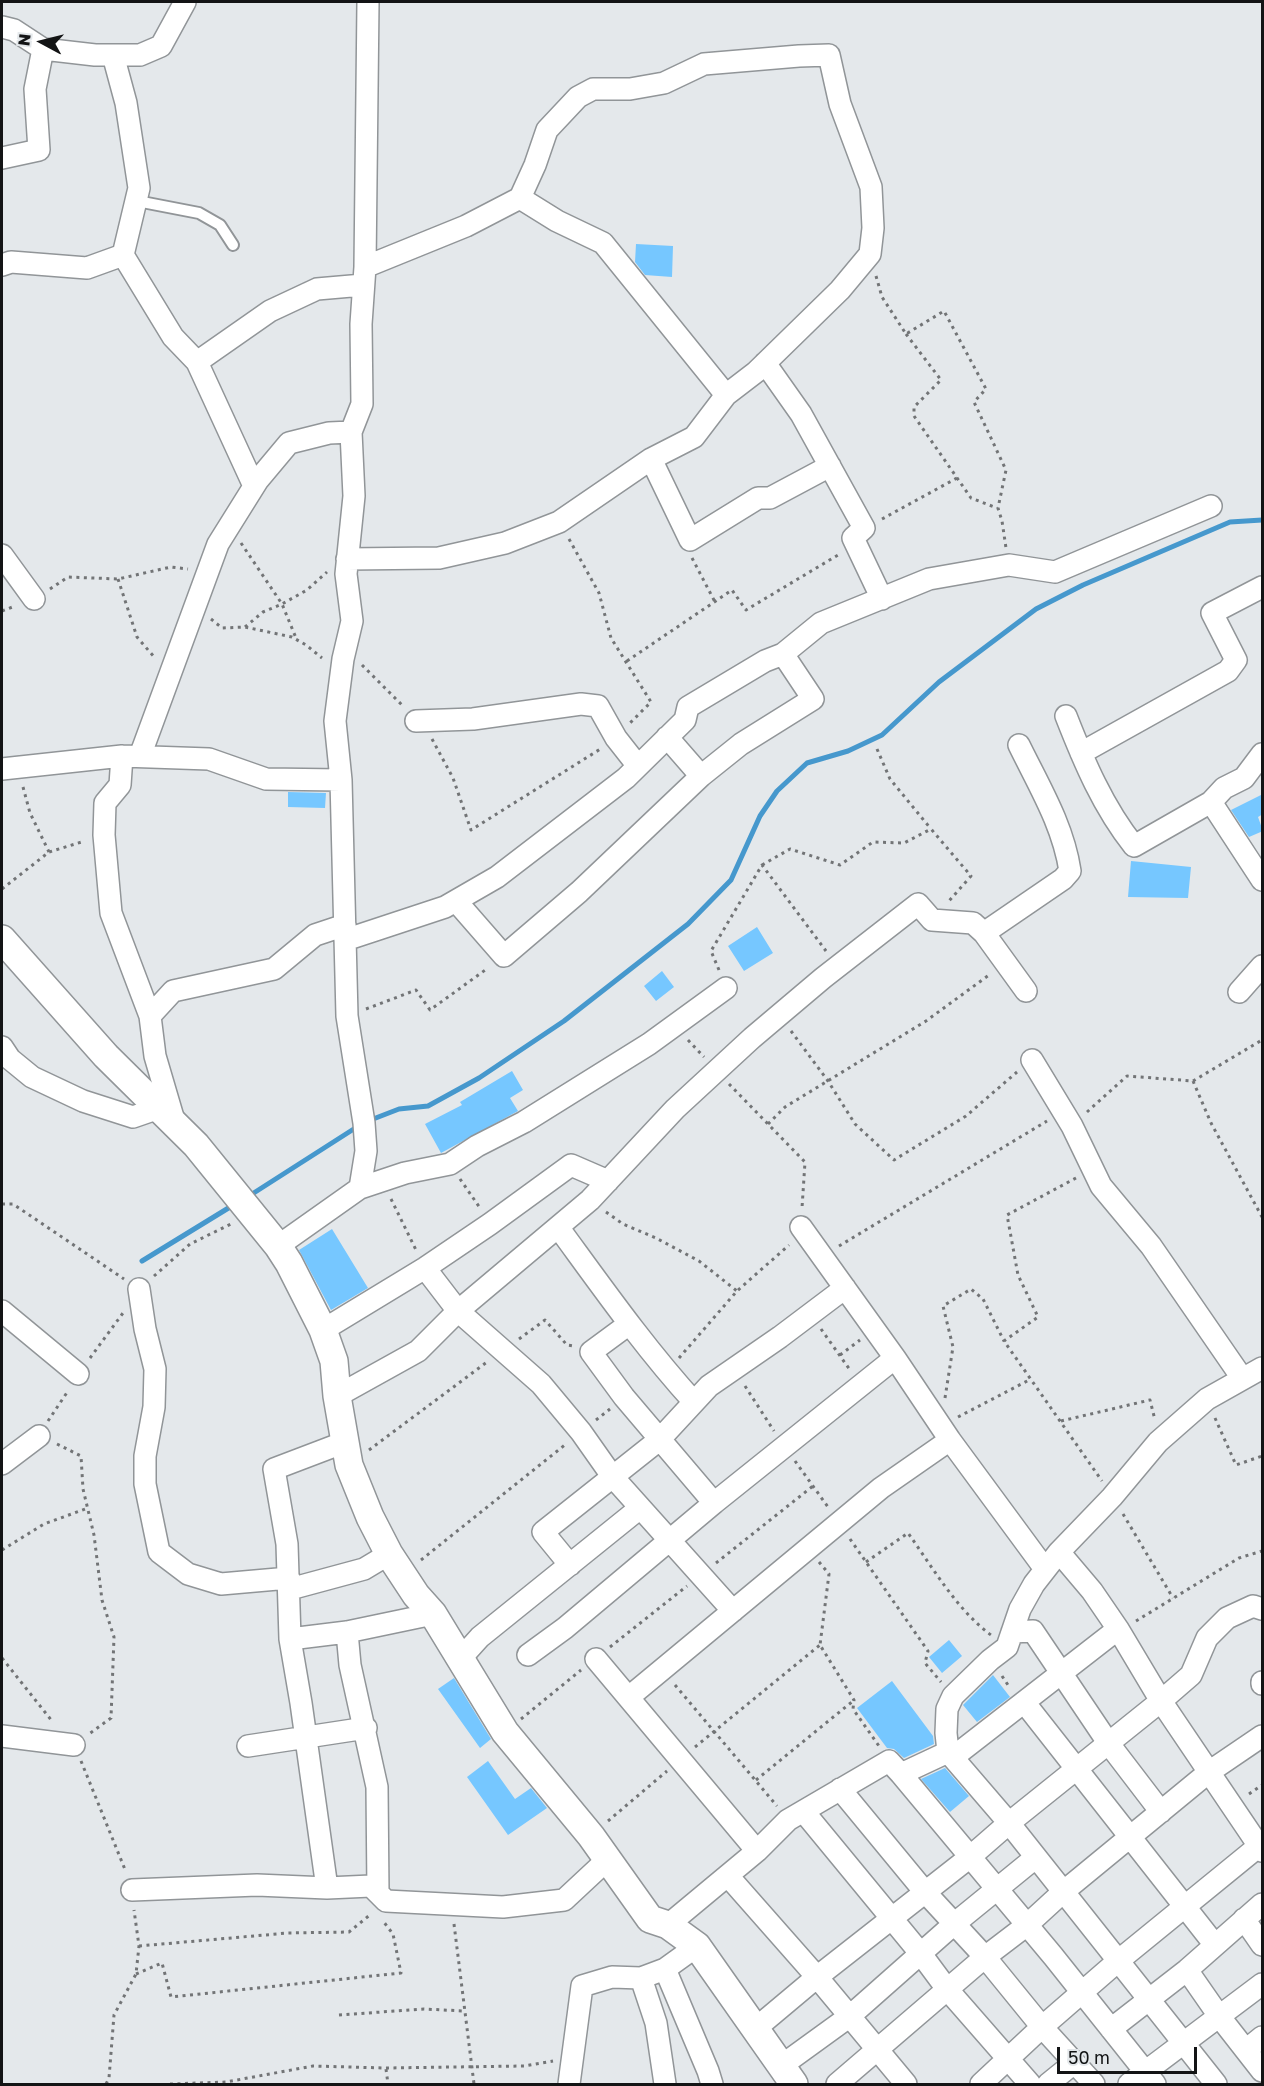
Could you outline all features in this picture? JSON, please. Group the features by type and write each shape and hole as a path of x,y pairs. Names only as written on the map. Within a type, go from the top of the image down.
{"street":[{"path":"2,27 14,30 43,49 140,55 161,46 185,2"},
{"path":"360,1188 366,1151 364,1123 347,1016 341,780 335,721 352,621 347,567 354,496 351,432 362,404 361,324 364,276 368,2"},
{"path":"2,158 39,150 34,89 43,49"},
{"path":"113,55 126,103 139,188 123,255 173,337 196,362 254,486"},
{"path":"196,362 270,311 317,289 364,276 520,198 547,130 579,97 593,89 630,89 664,83 704,64 829,55 840,104 871,187 873,228 870,254 840,290 765,363 726,395 694,437 651,459 559,522 505,543 439,558 347,567"},
{"path":"520,198 603,243 726,395"},
{"path":"2,265 11,262 87,268 123,255"},
{"path":"765,363 801,414 830,466 860,536 882,599"},
{"path":"167,1116 150,1016 111,913 104,835 105,803 120,785 131,756 171,675 218,544 254,486 289,442 329,433 351,432"},
{"path":"651,459 690,540 758,498 770,498 830,466"},
{"path":"150,1016 173,991 274,969 315,934 345,932 445,907 497,877 626,778 685,720 688,707 765,661 783,654 821,623 928,579 1009,565 1055,572 1211,506"},
{"path":"2,555 34,599"},
{"path":"1080,753 1228,671 1236,660 1212,613 1263,587"},
{"path":"456,901 504,956 579,892 701,776 741,744 813,699 783,654"},
{"path":"416,721 473,719 581,704 598,706 616,738 638,766"},
{"path":"1066,716 1080,753 1098,790 1117,824 1134,846 1211,802 1224,788 1244,778 1263,754"},
{"path":"667,737 701,776"},
{"path":"984,933 1064,879 1070,871 1067,852 1056,818 1018,745"},
{"path":"9,769 131,756 209,759 266,780 341,780"},
{"path":"1211,802 1263,880"},
{"path":"337,1396 418,1350 458,1311 590,1200 675,1109 716,1071 837,967 918,904 932,921 974,923 984,933 1026,991"},
{"path":"2,939 106,1056 196,1145 278,1246 323,1330 334,1361 337,1396 347,1454 361,1498 396,1564 416,1595 433,1614 505,1732 591,1836 650,1919 668,1925 698,1946 788,2076 849,2016 1035,1857"},
{"path":"1239,992 1263,966"},
{"path":"278,1246 360,1188 405,1173 450,1164 477,1146 524,1122 649,1044 726,988"},
{"path":"2,1047 10,1059 32,1077 83,1101 133,1117 167,1116"},
{"path":"1032,1060 1068,1119 1101,1186 1151,1246 1242,1378"},
{"path":"323,1330 425,1268 571,1165 608,1181"},
{"path":"558,1227 629,1324 694,1402"},
{"path":"803,1229 895,1358 945,1433 1045,1569"},
{"path":"425,1268 458,1311 541,1384 581,1432 612,1476 733,1611"},
{"path":"570,1564 543,1532 659,1440 709,1386 811,1315 845,1288"},
{"path":"139,1289 145,1329 155,1369 154,1407 145,1456 145,1484 159,1552 188,1574 221,1584 289,1583 396,1564"},
{"path":"2,1314 78,1374"},
{"path":"629,1324 591,1352 659,1440 714,1503"},
{"path":"528,1655 565,1628 714,1503 895,1358"},
{"path":"1207,2081 1183,2043 1008,1823 948,1752 947,1709 953,1696 1010,1639 1020,1609 1045,1569 1112,1497 1161,1439 1206,1399 1263,1368"},
{"path":"629,1697 809,1549 945,1433"},
{"path":"2,1464 39,1436"},
{"path":"327,1888 290,1639 287,1544 274,1469 347,1454"},
{"path":"461,1658 480,1637 640,1508"},
{"path":"981,2085 1042,2027 1118,1961 1261,1849 1161,1701 1119,1629 1092,1591 1059,1552"},
{"path":"755,2029 817,1977 970,1857 1008,1823 1109,1744 1191,1675 1207,1638 1227,1618 1253,1606 1263,1609"},
{"path":"290,1639 347,1632 433,1614"},
{"path":"668,1925 796,1816 840,1789 895,1767 948,1752 961,1751 1119,1629"},
{"path":"1010,1639 1033,1631 1109,1744 1161,1812"},
{"path":"347,1632 350,1665 366,1728 377,1787 380,1901"},
{"path":"596,1659 757,1851"},
{"path":"1023,1703 1078,1768 1129,1838 1215,1945"},
{"path":"248,1746 366,1728"},
{"path":"2,1736 74,1745"},
{"path":"844,2082 876,2050 985,1957 1027,1925 1063,1892 1209,1772 1263,1736"},
{"path":"895,1767 1027,1925 1110,2029 1143,2080 1183,2043 1263,1984"},
{"path":"840,1789 925,1893 985,1957 1042,2027 1094,2085"},
{"path":"796,1816 891,1919 947,1989 1030,2085"},
{"path":"380,1901 503,1907 564,1900 608,1859"},
{"path":"728,1876 817,1977 906,2085"},
{"path":"132,1890 257,1885 327,1888 371,1886 380,1901"},
{"path":"1110,2029 1187,1970 1263,1904"},
{"path":"1244,1919 1263,1945"},
{"path":"569,2085 582,1986 612,1977 641,1978 665,1969 698,1946"},
{"path":"665,1969 712,2085"},
{"path":"1187,1970 1219,2016 1263,2071"},
{"path":"641,1978 656,2024 665,2085"},
{"path":"1245,2050 1263,2037"},
{"path":"1048,2085 1074,2063"}],"lane":[{"path":"137,201 199,213 220,225 233,245"}],"path":[{"path":"870,254 882,297 906,334 941,380 915,407 914,416 971,498 998,508"},
{"path":"906,334 944,311 986,389 974,402 1006,470 998,508 1009,565"},
{"path":"627,661 732,590 746,610 860,536 957,478"},
{"path":"230,524 282,604 297,640"},
{"path":"690,540 687,548 715,602"},
{"path":"2,611 34,599 68,577 118,579 171,567 208,573"},
{"path":"245,627 263,612 307,590 325,572 337,572 347,567"},
{"path":"118,579 137,637 171,675"},
{"path":"196,606 222,628 245,627 292,637 315,652 341,676"},
{"path":"877,749 890,779 971,876 932,921"},
{"path":"9,769 49,852"},
{"path":"726,988 711,951 762,865 790,849 840,865 873,842 904,843 930,829"},
{"path":"2,889 49,852 104,835"},
{"path":"762,865 837,967"},
{"path":"347,1016 416,990 430,1010 504,956"},
{"path":"768,1124 785,1107 926,1021 1005,964"},
{"path":"779,1015 828,1082 855,1124 894,1160 966,1116 1032,1060"},
{"path":"667,1372 738,1291 803,1229 805,1162 716,1071 675,1025"},
{"path":"822,1256 1068,1119 1127,1076 1193,1081 1263,1040"},
{"path":"1193,1081 1212,1123 1263,1217"},
{"path":"1004,1341 1038,1317 1018,1275 1007,1215 1093,1170"},
{"path":"382,1181 425,1268"},
{"path":"590,1200 623,1224 656,1238 699,1261 738,1291"},
{"path":"74,1745 111,1718 114,1637 102,1600 94,1535 83,1489 81,1456 39,1436 78,1374 139,1289 190,1244 244,1203"},
{"path":"2,1204 13,1204 139,1289"},
{"path":"945,1433 953,1347 944,1306 971,1289 983,1299 1004,1341 1112,1497 1173,1598"},
{"path":"811,1315 862,1386"},
{"path":"347,1454 545,1320 567,1345 591,1352"},
{"path":"945,1433 1031,1379"},
{"path":"396,1564 581,1432 624,1397"},
{"path":"1206,1399 1236,1465 1263,1456"},
{"path":"1061,1421 1150,1400 1161,1439"},
{"path":"505,1732 813,1486"},
{"path":"2,1550 44,1524 88,1509"},
{"path":"866,1562 908,1533 957,1600 981,1628 1010,1639"},
{"path":"809,1549 829,1574 820,1645 854,1700 853,1709 895,1767"},
{"path":"1119,1629 1125,1629 1239,1558 1263,1551"},
{"path":"591,1836 714,1730 820,1645"},
{"path":"2,1659 40,1708 74,1745 132,1890 139,1946 136,1974 114,2014 109,2078 106,2085"},
{"path":"990,1660 1023,1703"},
{"path":"662,1670 756,1780 796,1816"},
{"path":"756,1780 791,1749 854,1700"},
{"path":"136,1974 162,1963 171,1996 401,1973 393,1934 380,1901 349,1932 288,1933 139,1946"},
{"path":"453,1905 455,1941 474,2085"},
{"path":"339,2015 424,2009 464,2011"},
{"path":"170,2085 226,2082 314,2066 385,2068 524,2066 573,2059"},
{"path":"385,2068 388,2085"}],"building":[{"path":"636,244 673,246 672,277 645,275 635,262"},
{"path":"288,792 326,793 325,808 288,807"},
{"path":"1263,794 1263,814 1258,817 1263,831 1249,837 1231,810"},
{"path":"1131,861 1191,867 1188,898 1128,897"},
{"path":"757,927 773,953 744,971 728,946"},
{"path":"662,971 674,987 656,1001 644,986"},
{"path":"512,1071 523,1090 510,1098 518,1111 441,1153 425,1124 462,1105 460,1102"},
{"path":"332,1229 368,1288 331,1310 299,1250"},
{"path":"949,1640 962,1656 942,1673 929,1657"},
{"path":"993,1675 1010,1697 977,1722 963,1705"},
{"path":"454,1678 491,1739 480,1748 438,1689"},
{"path":"892,1681 933,1736 934,1744 904,1758 894,1749 887,1748 857,1708"},
{"path":"488,1761 515,1799 531,1788 547,1808 508,1835 467,1777"},
{"path":"945,1768 969,1796 950,1812 921,1779"}],"waterway":[{"path":"368,1121 399,1109 428,1106 479,1078 564,1021 688,924 731,880 760,816 777,791 807,763 848,751 882,735 939,682 1036,609 1083,585 1230,522 1262,520"},
{"path":"249,1196 360,1125"},
{"path":"142,1261 235,1204"}]}
